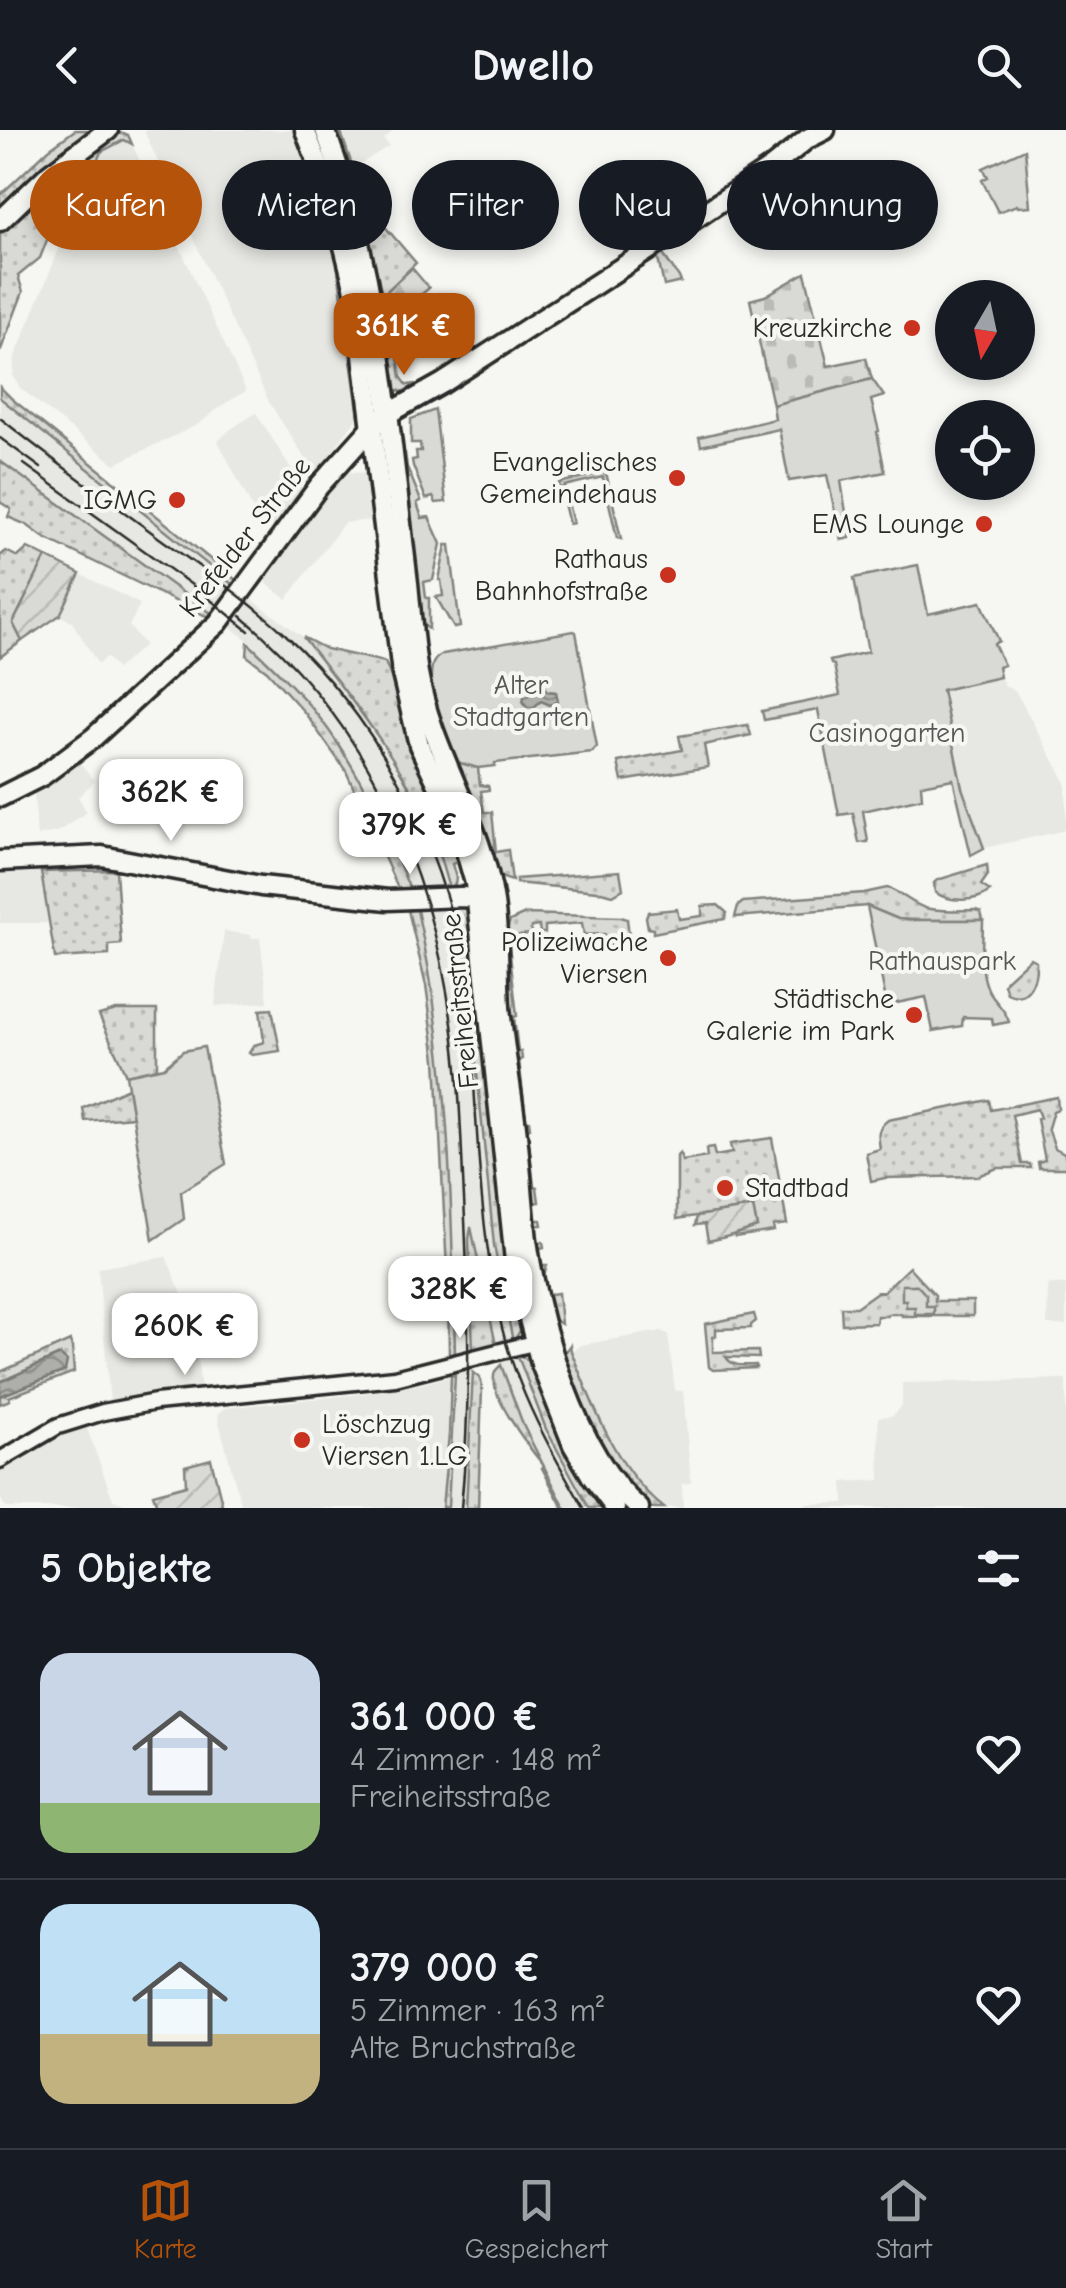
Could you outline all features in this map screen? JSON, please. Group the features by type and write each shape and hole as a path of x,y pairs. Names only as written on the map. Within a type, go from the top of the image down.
{"main road":[{"path":"0,221 49,174 108,130"},
{"name":"Freiheitsstraße","path":"305,130 333,203 355,290 380,420 406,644"},
{"name":"Freiheitsstraße","path":"325,130 357,226 378,329 378,462 406,644 436,742 480,843 516,1270 573,1445 615,1508"},
{"name":"Krefelder Straße","path":"0,797 42,776 93,738 218,623 344,456 380,420 444,383 760,175 806,139 826,130"},
{"name":"Krefelder Straße","path":"344,456 361,454 378,462"},
{"path":"0,861 102,856 261,886 388,900 486,898"},
{"name":"Freiheitsstraße","path":"486,898 497,926 500,1008 542,1341 589,1442 606,1470 639,1508"}],"street":[{"path":"0,1460 58,1426 102,1412 156,1402 395,1378 542,1341"}],"shaded area":[{"path":"296,130 306,160 222,160 222,250 334,250 359,416 315,474 269,402 199,250 202,250 202,160 157,160 144,131"},
{"path":"340,130 391,130 384,139 389,146 367,160 351,160"},
{"path":"124,140 132,144 139,160 96,160 101,152"},
{"path":"59,250 181,250 246,391 197,425 115,464 20,388 13,375 15,357"},
{"path":"0,398 224,579 303,637 378,736 410,787 431,832 466,961 494,1245 513,1342 546,1429 589,1508 565,1508 524,1427 501,1365 470,1230 473,1372 466,1508 448,1508 455,1356 453,1244 445,1095 433,989 410,890 351,764 318,716 248,640 0,461"},
{"path":"256,413 304,489 275,529 256,515 218,441"},
{"path":"344,472 366,473 371,520 344,523 287,599 267,584 266,576"},
{"path":"80,574 140,604 129,626 145,645 117,669 106,657 98,664 72,622 59,615"},
{"path":"1000,677 1005,686 1016,692 1066,783 1066,830 984,848 962,788 942,689"},
{"path":"80,763 95,781 78,797 87,812 59,831 37,836 34,792"},
{"path":"41,872 49,923 0,923 0,873"},
{"path":"224,931 260,938 268,1002 215,1006"},
{"path":"166,1257 193,1320 201,1390 110,1402 98,1268"},
{"path":"1048,1284 1066,1285 1066,1325 1047,1325"},
{"path":"661,1331 668,1334 675,1391 683,1391 691,1483 682,1484 683,1508 661,1507 630,1474 608,1437 571,1351 581,1345"},
{"path":"451,1376 442,1508 242,1508 218,1418 224,1408 360,1394"},
{"path":"1066,1379 1066,1508 806,1508 805,1504 844,1503 843,1482 880,1480 878,1417 892,1416 902,1406 902,1383"},
{"path":"86,1426 113,1500 134,1508 6,1508 0,1498 0,1469 50,1438"}],"green space":[{"path":"75,130 94,130 60,160 37,160"},
{"path":"296,130 301,130 312,160 306,160"},
{"path":"334,130 340,130 350,160 343,160"},
{"path":"113,135 128,135 132,144 124,140 101,152 97,160 81,160"},
{"path":"1025,149 1030,206 1017,205 998,212 982,180 988,177 983,168"},
{"path":"30,167 30,186 0,212 0,195"},
{"path":"30,202 30,250 43,250 40,258 18,276 23,292 0,352 0,234"},
{"path":"392,235 416,263 387,291 393,314 411,335 395,337 401,377 407,385 416,384 403,392 392,385 369,250 392,250"},
{"path":"334,250 340,250 350,287 368,411 361,430"},
{"path":"662,253 681,282 664,286 658,259"},
{"path":"412,268 429,288 410,304 415,311 399,322 387,291"},
{"path":"805,273 828,366 866,358 872,379 773,405 750,300 765,296"},
{"path":"872,379 884,396 871,400 885,472 841,481 850,538 841,540 827,475 789,481 779,429 701,446 699,437 775,419 773,405"},
{"path":"0,387 236,580 233,585 0,398"},
{"path":"435,410 446,502 436,503 433,497 426,499 413,466 416,451 421,451 420,443 411,443 411,419"},
{"path":"399,453 405,453 421,501 417,503 422,518 429,517 441,544 433,580 424,582 429,598 429,629 420,623"},
{"path":"0,461 211,613 208,617 8,517 11,509 0,502"},
{"path":"606,472 621,539 617,538 603,477 564,486 573,523 569,524 559,483"},
{"path":"446,545 450,545 460,627 454,628 436,597 443,596 439,580"},
{"path":"28,548 46,557 13,623 22,641 0,657 0,556 6,551 18,557"},
{"path":"46,557 80,574 60,615 22,641 13,623"},
{"name":"Casinogarten","path":"918,565 928,614 981,602 999,641 994,644 1004,665 998,667 1000,677 942,690 962,788 984,848 971,855 953,779 921,785 922,798 863,811 868,842 859,843 853,813 839,815 818,710 764,720 762,711 840,695 830,661 868,652 854,578"},
{"name":"Alter Stadtgarten","path":"574,631 597,747 592,752 478,768 450,760 426,678 431,677 437,658"},
{"path":"303,637 326,649 385,662 393,682 398,682 462,860 452,864 456,878 449,888 430,829 404,778 373,729"},
{"path":"248,643 302,697 347,758 410,890 399,891 346,771 305,713 267,671 247,656"},
{"path":"748,725 751,735 704,745 708,767 622,781 618,762 682,750 679,736"},
{"path":"450,760 478,768 480,785 488,786 489,790 481,791 484,812 492,812 496,852 508,850 512,881 494,868"},
{"path":"987,865 988,875 981,885 990,891 984,895 955,899 935,892 937,880"},
{"path":"116,870 121,944 109,945 109,955 55,958 41,872"},
{"path":"620,871 623,889 613,895 516,883 516,879"},
{"path":"887,888 925,908 976,910 983,920 898,919 867,906 735,917 743,902"},
{"path":"453,905 470,910 508,1271 520,1331 513,1342 494,1245 466,961"},
{"path":"718,905 727,913 725,919 653,933 648,928 648,912 677,909 679,919 702,916 702,906"},
{"name":"Rathauspark","path":"867,906 898,919 983,920 985,979 1009,1022 993,1025 992,1018 963,1017 962,1026 933,1031 926,997 887,1005"},
{"path":"408,910 417,910 443,1076 454,1300 455,1356 449,1357 436,1059 426,985"},
{"path":"525,914 621,917 627,919 630,943 601,946 604,934 584,935 582,923 545,926 545,933 540,933 539,926 531,927 531,934 515,936 509,946 518,1052 530,1128 527,1129 539,1202 532,1204 534,1220 541,1220 542,1225 534,1226 536,1242 543,1242 544,1247 537,1249 539,1265 547,1265 542,1282 544,1295 558,1293 561,1324 546,1310 533,1245 504,937 510,921"},
{"path":"1030,958 1036,961 1030,988 1021,995 1007,993 1006,980"},
{"path":"272,1009 280,1051 252,1055 249,1053 254,1045 264,1042 260,1010"},
{"path":"116,1010 157,1010 157,1068 126,1075 99,1015"},
{"path":"204,1047 226,1164 181,1192 184,1219 153,1240 126,1075 164,1067 183,1051"},
{"path":"128,1088 133,1117 85,1121 83,1108"},
{"path":"1057,1097 1058,1109 1053,1111 1048,1128 1055,1148 1066,1154 1066,1168 1039,1168 1038,1162 1045,1160 1037,1109 1012,1115 1022,1164 1030,1164 1031,1168 997,1168 978,1176 871,1181 866,1153 880,1149 879,1133 888,1120 989,1100 991,1110"},
{"path":"772,1138 787,1224 773,1226 774,1231 735,1237 734,1232 757,1227 753,1207 677,1219 680,1153 682,1161 707,1157 706,1149 713,1148 715,1156 732,1153 730,1144"},
{"path":"753,1207 757,1227 732,1235 708,1241 705,1224 695,1225 697,1216"},
{"path":"471,1227 496,1345 473,1351 469,1239"},
{"path":"909,1267 935,1295 935,1301 973,1301 973,1316 888,1314 877,1316 876,1323 842,1324 841,1307 856,1307 883,1292"},
{"path":"902,1285 917,1285 926,1295 926,1306 934,1306 934,1314 915,1314 915,1307 906,1307"},
{"path":"754,1314 756,1321 751,1328 716,1329 713,1352 758,1351 759,1358 726,1357 736,1364 756,1368 709,1367 705,1324"},
{"path":"70,1341 74,1372 0,1404 0,1396 65,1371 60,1355 0,1382 0,1372"},
{"path":"570,1345 619,1456 664,1508 650,1508 598,1439 564,1360"},
{"path":"517,1354 534,1363 608,1508 589,1508 546,1429"},
{"path":"501,1365 543,1465 497,1393 495,1372"},
{"path":"473,1372 480,1378 482,1388 478,1508 466,1508"},
{"path":"455,1375 448,1507 442,1508 451,1376"},
{"path":"211,1459 222,1504 214,1508 158,1508 153,1494 186,1485 185,1466"},
{"path":"544,1466 565,1508 542,1468"}],"water":[{"path":"539,683 547,691 556,692 558,701 550,705 541,701 527,707 524,697 532,694"},
{"path":"60,1355 67,1361 65,1371 0,1396 0,1382"}],"railway":[{"path":"0,418 285,634 355,713 409,802 430,849 460,949 469,1001 487,1247 502,1328 526,1398 584,1508"},
{"path":"0,438 41,468"},
{"path":"24,464 249,631"},
{"path":"241,616 324,702 386,800 409,852 442,965 457,1067 466,1237 468,1392 461,1508"}],"place":[{"name":"Kreuzkirche","path":"912,328"},
{"name":"Evangelisches Gemeindehaus","path":"677,478"},
{"name":"IGMG","path":"177,500"},
{"name":"EMS Lounge","path":"984,524"},
{"name":"Rathaus Bahnhofstraße","path":"668,575"},
{"name":"Polizeiwache Viersen","path":"668,958"},
{"name":"Städtische Galerie im Park","path":"914,1015"},
{"name":"Stadtbad","path":"725,1188"},
{"name":"Löschzug Viersen 1.LG","path":"302,1440"}]}
